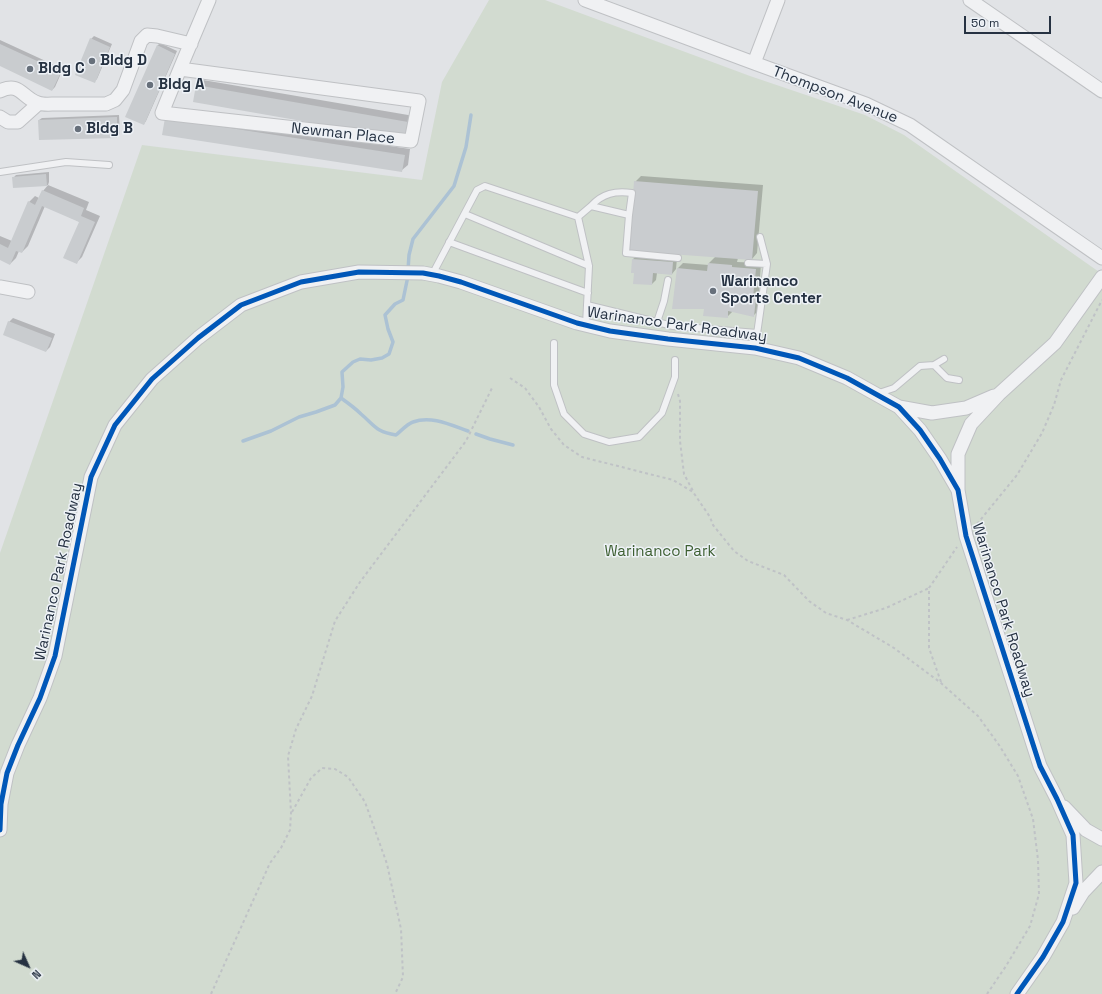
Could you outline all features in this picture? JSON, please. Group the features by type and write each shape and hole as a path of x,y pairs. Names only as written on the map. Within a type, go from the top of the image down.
{"street":[{"name":"Newman Place","path":"180,69 419,101 411,141 162,113 180,69 191,44 209,0"},
{"name":"Thompson Avenue","path":"585,0 866,104 910,125 1102,258"},
{"path":"754,63 778,0"},
{"path":"970,0 1102,91"},
{"path":"0,91 10,88 17,89 22,91 26,96 38,104 106,104 115,100 123,90 141,41 147,35 191,44"},
{"path":"0,117 8,122 18,122 38,104"},
{"name":"Warinanco Park Roadway","path":"0,830 1,804 7,773 18,745 40,698 56,656 91,477 116,425 152,379 198,338 241,304 301,282 359,272 427,274 461,282 586,325 610,331 755,348 798,358 847,378 899,407 932,413 966,408 999,394"},
{"name":"Warinanco Park Roadway","path":"1063,922 1076,883 1073,835 1040,766 966,536 958,490 958,454 970,424 999,394 1054,343 1102,277"},
{"path":"0,288 28,292"},
{"name":"Warinanco Park Roadway","path":"899,407 920,430 940,459 958,490"},
{"name":"Warinanco Park Roadway","path":"1057,799 1086,830 1102,839"},
{"name":"Warinanco Park Roadway","path":"1017,994 1043,957 1063,922 1083,892 1102,872"}],"lane":[{"path":"0,172 66,162 109,165"},
{"path":"427,274 449,242 477,190 485,186 578,217"},
{"path":"578,217 598,198 621,192 632,193 626,253 678,258"},
{"path":"591,206 629,215"},
{"path":"465,214 589,266"},
{"path":"578,217 589,266 586,325"},
{"path":"755,348 767,264 760,237"},
{"path":"449,242 588,293"},
{"path":"748,263 767,264"},
{"path":"657,322 664,302 668,280"},
{"path":"587,305 673,326 757,333"},
{"path":"554,343 554,385 564,414 584,434 609,442 639,437 662,413 675,377 675,360"},
{"path":"875,394 894,388 920,366 934,365 944,359"},
{"path":"934,365 947,378 959,380"}],"path":[{"path":"846,620 886,608 929,588 966,536 1017,475 1042,433 1054,405 1061,380 1102,300"},
{"path":"675,377 680,401 680,441 684,474 693,492 710,517 713,525 734,551 748,561 784,575 809,601 820,609 826,613 846,620 894,648 941,683 978,716 999,745 1018,776 1032,819 1038,860 1039,894 1030,926 987,994"},
{"path":"510,378 525,388 564,445 582,457 673,480 693,492"},
{"path":"211,994 270,863 281,848 290,830 291,813 288,756 296,729 312,696 335,621 360,582 466,441 492,388"},
{"path":"929,588 929,648 941,683"},
{"path":"291,813 311,778 322,768 335,768 348,777 365,802 387,864 401,929 402,977 394,994"}],"green space":[{"name":"Warinanco Park","path":"489,0 545,0 750,76 865,115 904,135 1102,274 1102,994 0,994 0,553 142,145 422,180 442,82"}],"building":[{"name":"Bldg D","path":"90,38 110,47 95,83 75,75"},
{"name":"Bldg C","path":"0,44 61,72 52,91 0,66"},
{"name":"Bldg A","path":"157,45 175,54 144,125 125,117"},
{"path":"196,85 408,122 405,139 193,102"},
{"name":"Bldg B","path":"117,117 117,138 39,140 38,120"},
{"path":"165,118 405,155 402,172 162,135"},
{"path":"46,174 47,186 13,188 12,177"},
{"path":"634,181 758,191 752,260 629,251"},
{"path":"42,190 84,208 81,216 95,222 77,264 63,258 79,222 42,206 22,253 16,251 10,265 0,260 0,244 8,248 28,201 35,205"},
{"path":"632,259 673,262 672,275 653,273 652,285 633,284 634,273 631,273"},
{"name":"Warinanco Sports Center","path":"708,263 756,269 753,297 756,297 754,317 728,311 728,318 703,316 704,309 672,309 677,268 707,271"},
{"path":"8,321 52,338 46,352 3,335"}],"waterway":[{"path":"408,270 409,255 413,239 454,186 466,147 471,115"},
{"path":"243,441 271,431 299,417 335,405 341,398 343,387 342,372 353,362 360,359 371,360 382,358 389,354 393,342 385,315 395,304 403,300 408,276"},
{"path":"341,398 376,428 389,434 396,435 406,426 420,420 434,420 468,431"},
{"path":"476,434 513,445"}],"cycle path":[{"path":"0,830 1,804 7,773 18,745 40,698 55,656 91,477 115,425 152,379 198,338 241,305 301,282 359,272 423,273 461,282 577,323 610,331 755,348 799,358 847,378 899,407 920,430 940,459 958,490 966,536 1040,766 1073,835 1076,883 1063,922 1043,957 1017,994"}],"place":[{"name":"Bldg D","path":"92,61"},
{"name":"Bldg C","path":"30,69"},
{"name":"Bldg A","path":"150,85"},
{"name":"Bldg B","path":"78,129"},
{"name":"Warinanco Sports Center","path":"713,291"}]}
